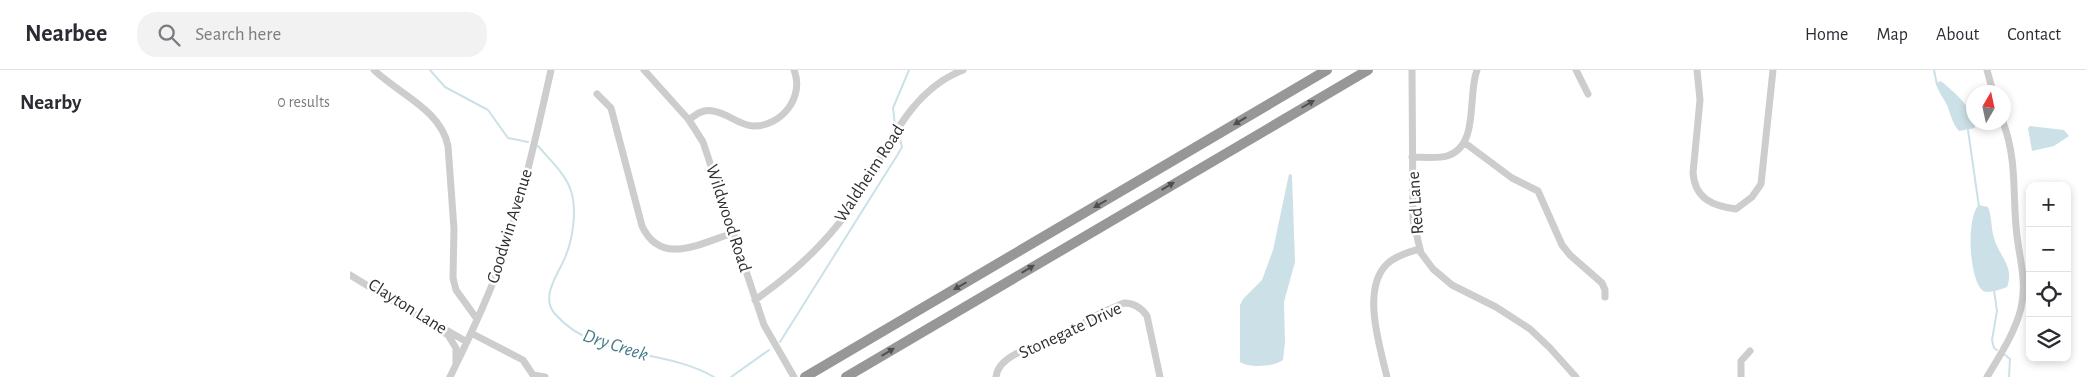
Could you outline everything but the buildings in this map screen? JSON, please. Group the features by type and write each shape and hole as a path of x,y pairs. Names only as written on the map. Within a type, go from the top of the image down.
{"highway":[{"path":"805,377 1327,70"},
{"path":"846,377 1368,70"}],"street":[{"path":"374,70 430,114 444,134 448,146 454,229 453,278 456,290 477,319"},
{"name":"Goodwin Avenue","path":"450,377 499,268 516,211 551,70"},
{"name":"Wildwood Road","path":"644,70 689,120 700,137 710,159 755,300 772,341 794,377"},
{"path":"689,120 699,112 712,111 753,126 770,123 781,117 791,103 796,86 794,70"},
{"name":"Waldheim Road","path":"755,300 776,286 846,215 905,118 927,91 951,75 963,70"},
{"name":"Red Lane","path":"1412,70 1413,220 1419,249 1426,262 1441,277 1511,316 1530,330 1550,348 1576,377"},
{"path":"1412,157 1446,156 1465,143 1469,133 1472,83 1477,70"},
{"path":"1576,70 1588,94"},
{"path":"1697,70 1700,100 1694,183 1705,200 1713,205 1736,209 1752,197 1761,184 1772,70"},
{"path":"1987,70 1992,85"},
{"path":"597,94 611,108 642,226 650,240 661,247 678,250 734,233"},
{"path":"1987,377 2014,330 2024,292 2023,269 2017,236 2013,160 2005,130"},
{"path":"1465,143 1512,178 1538,191 1562,245 1570,255 1602,284 1605,297"},
{"path":"1387,377 1376,329 1377,283 1388,263 1419,249"},
{"name":"Clayton Lane","path":"350,270 467,342"},
{"path":"350,275 448,335 456,348 456,366"},
{"name":"Stonegate Drive","path":"996,377 998,368 1006,360 1045,341 1064,337 1089,319 1124,303 1130,303 1140,308 1147,316 1160,377"},
{"path":"471,333 522,360 534,376 545,377"},
{"path":"1741,377 1741,361 1750,351"}],"shaded area":[{"path":"1941,81 1966,106 1966,130 1959,131 1953,122 1936,83"},
{"path":"2030,126 2064,130 2069,136 2054,146 2032,151 2028,128"},
{"path":"1289,174 1292,175 1295,262 1284,302 1285,342 1283,360 1268,365 1255,366 1244,364 1240,362 1240,305 1243,299 1262,280 1273,250"},
{"path":"1979,205 1988,207 1994,238 2009,273 2007,287 1991,292 1982,290 1974,273 1972,261 1972,221"}],"waterway":[{"name":"Dry Creek","path":"430,70 445,87 488,110 508,138 528,142"},
{"path":"895,125 893,108 909,70"},
{"path":"1934,70 1937,85"},
{"path":"1968,130 1979,207"},
{"path":"780,342 898,154 902,147 899,135"},
{"name":"Dry Creek","path":"538,146 557,167 569,185 574,206 572,232 568,248 550,292 549,300 555,314 571,329 610,347 674,361 714,377"},
{"path":"1994,290 1997,311 1992,340 1994,348 1997,350"},
{"path":"731,377 769,350"},
{"path":"2004,354 2010,359 2009,377"}]}
